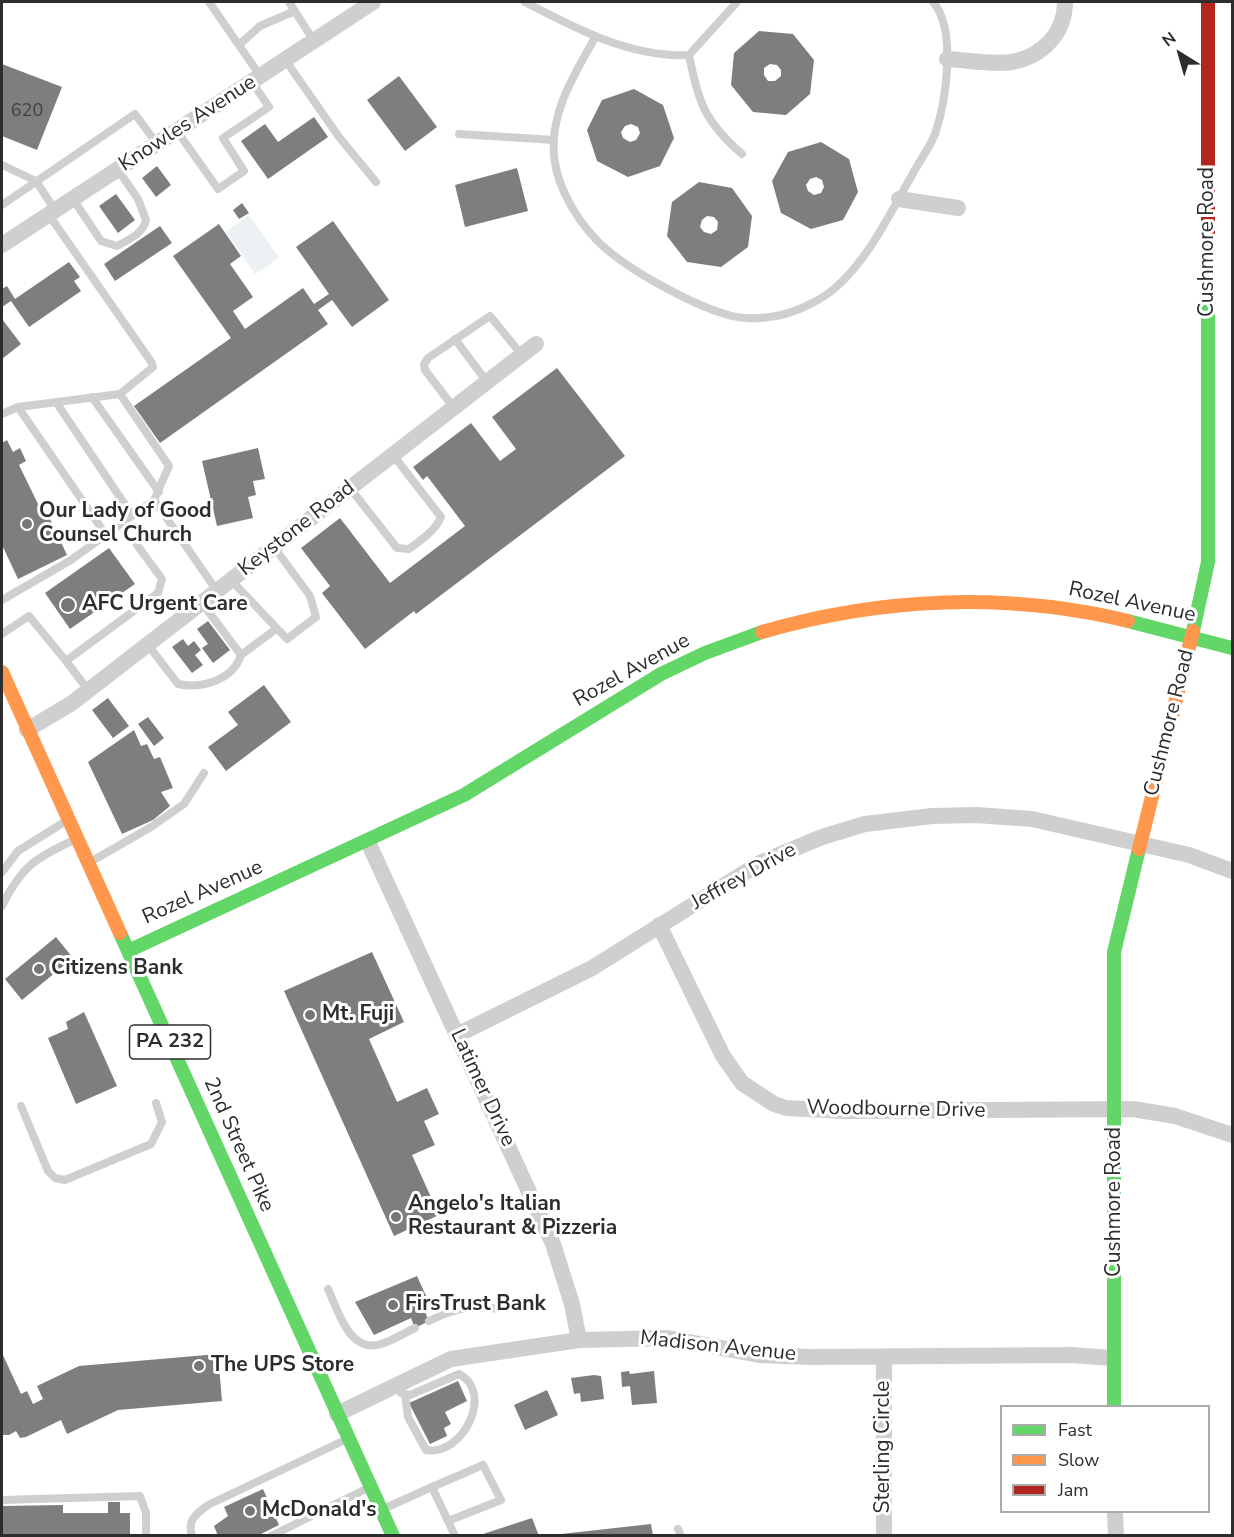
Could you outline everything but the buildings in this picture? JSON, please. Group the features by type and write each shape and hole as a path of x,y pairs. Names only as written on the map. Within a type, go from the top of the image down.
{"street":[{"name":"Knowles Avenue","path":"2,245 373,2"},
{"path":"947,59 1010,62 1028,57 1045,47 1058,32 1065,16 1065,2"},
{"name":"Cushmore Road","path":"1114,1405 1116,1280 1114,952 1205,582 1208,541 1208,2"},
{"path":"899,199 958,208"},
{"name":"Keystone Road","path":"27,730 56,714 148,645 536,344"},
{"name":"Rozel Avenue","path":"130,950 368,842 511,769 623,695 662,673 749,637 824,616 899,604 987,601 1090,613 1233,648"},
{"name":"2nd Street Pike","path":"2,672 130,950 247,1218 393,1536"},
{"name":"Jeffrey Drive","path":"457,1035 592,968 740,874 780,853 843,830 888,820 976,815 1006,816 1112,836 1201,858 1233,871"},
{"name":"Latimer Drive","path":"368,842 553,1244 572,1304 579,1340"},
{"name":"Woodbourne Drive","path":"659,925 723,1056 742,1083 774,1104 786,1108 844,1111 1133,1109 1175,1116 1233,1135"},
{"name":"Madison Avenue","path":"337,1414 401,1390 450,1359 579,1340 668,1338 759,1355 884,1358 1048,1355 1113,1358"},
{"name":"Sterling Circle","path":"884,1358 884,1536"},
{"path":"1115,1513 1116,1536"}],"lane":[{"path":"177,131 218,189 244,171 223,138 269,107 239,45 209,2"},
{"path":"289,2 315,42"},
{"path":"525,2 596,36 642,52 689,55"},
{"path":"689,55 737,2"},
{"path":"596,36 564,97 554,140 555,164 575,212 593,237 630,267 705,308 734,317 760,318 783,315 833,290 868,249 934,136 944,104 947,59 944,28 933,2"},
{"path":"239,45 261,26 295,11"},
{"path":"689,55 696,91 706,116 742,154"},
{"path":"286,61 339,137 376,182"},
{"path":"2,205 135,114 157,144"},
{"path":"459,134 554,140"},
{"path":"2,165 36,181 52,213 153,367 149,373 120,394 18,407 2,414"},
{"path":"73,199 101,241 117,246 127,240 143,228 146,220 138,199 117,170"},
{"path":"454,408 425,370 424,364 455,339 490,316 522,355"},
{"path":"455,339 487,382"},
{"path":"2,600 71,560 156,496 169,466 120,394"},
{"path":"92,397 217,591"},
{"path":"56,402 132,515"},
{"path":"18,407 106,535"},
{"path":"350,488 397,548 409,549 420,541 437,526 441,517 393,454"},
{"path":"66,661 158,593 162,579 137,545"},
{"path":"231,580 287,639 316,617 310,596 274,547"},
{"path":"202,603 241,655"},
{"path":"2,634 29,616 88,690"},
{"path":"148,645 178,684 192,687 226,676 238,663 241,655 276,629"},
{"path":"89,863 151,827 184,804 204,773"},
{"path":"2,872 18,851 41,834 69,820"},
{"path":"2,906 20,873 31,863 78,838"},
{"path":"21,1106 48,1171 55,1178 65,1180 151,1144 157,1137 162,1122 156,1103"},
{"path":"328,1288 354,1339 368,1346 381,1344 415,1328"},
{"path":"429,1321 448,1312 470,1306 503,1309"},
{"path":"453,1374 463,1376 473,1393 473,1414 461,1436 442,1448 426,1450 408,1417 401,1390 453,1374"},
{"path":"192,1536 190,1528 193,1516 208,1505 348,1438"},
{"path":"381,1510 483,1465 501,1500 448,1521"},
{"path":"271,1536 371,1487"},
{"path":"432,1487 455,1536"},
{"path":"2,1500 141,1496 146,1513 146,1536"}],"shaded area":[{"path":"249,215 279,258 255,274 226,232"}],"traffic: fast":[{"path":"1193,631 1208,562 1208,261"},
{"path":"1128,621 1232,648"},
{"path":"130,950 464,795 661,674 705,653 762,632"},
{"path":"1114,1405 1114,952 1139,849"},
{"path":"120,933 393,1536"}],"traffic: slow":[{"path":"762,632 853,611 945,602 1037,606 1128,621"},
{"path":"1139,849 1193,631"},
{"path":"2,672 120,933"}],"traffic: jam":[{"path":"1208,2 1208,261"}],"place":[{"name":"Our Lady of Good Counsel Church","path":"27,524"},
{"name":"AFC Urgent Care","path":"68,605"},
{"name":"Citizens Bank","path":"39,969"},
{"name":"Mt. Fuji","path":"310,1015"},
{"name":"Angelo's Italian Restaurant & Pizzeria","path":"396,1217"},
{"name":"FirsTrust Bank","path":"393,1305"},
{"name":"The UPS Store","path":"199,1366"},
{"name":"McDonald's","path":"250,1511"}]}
